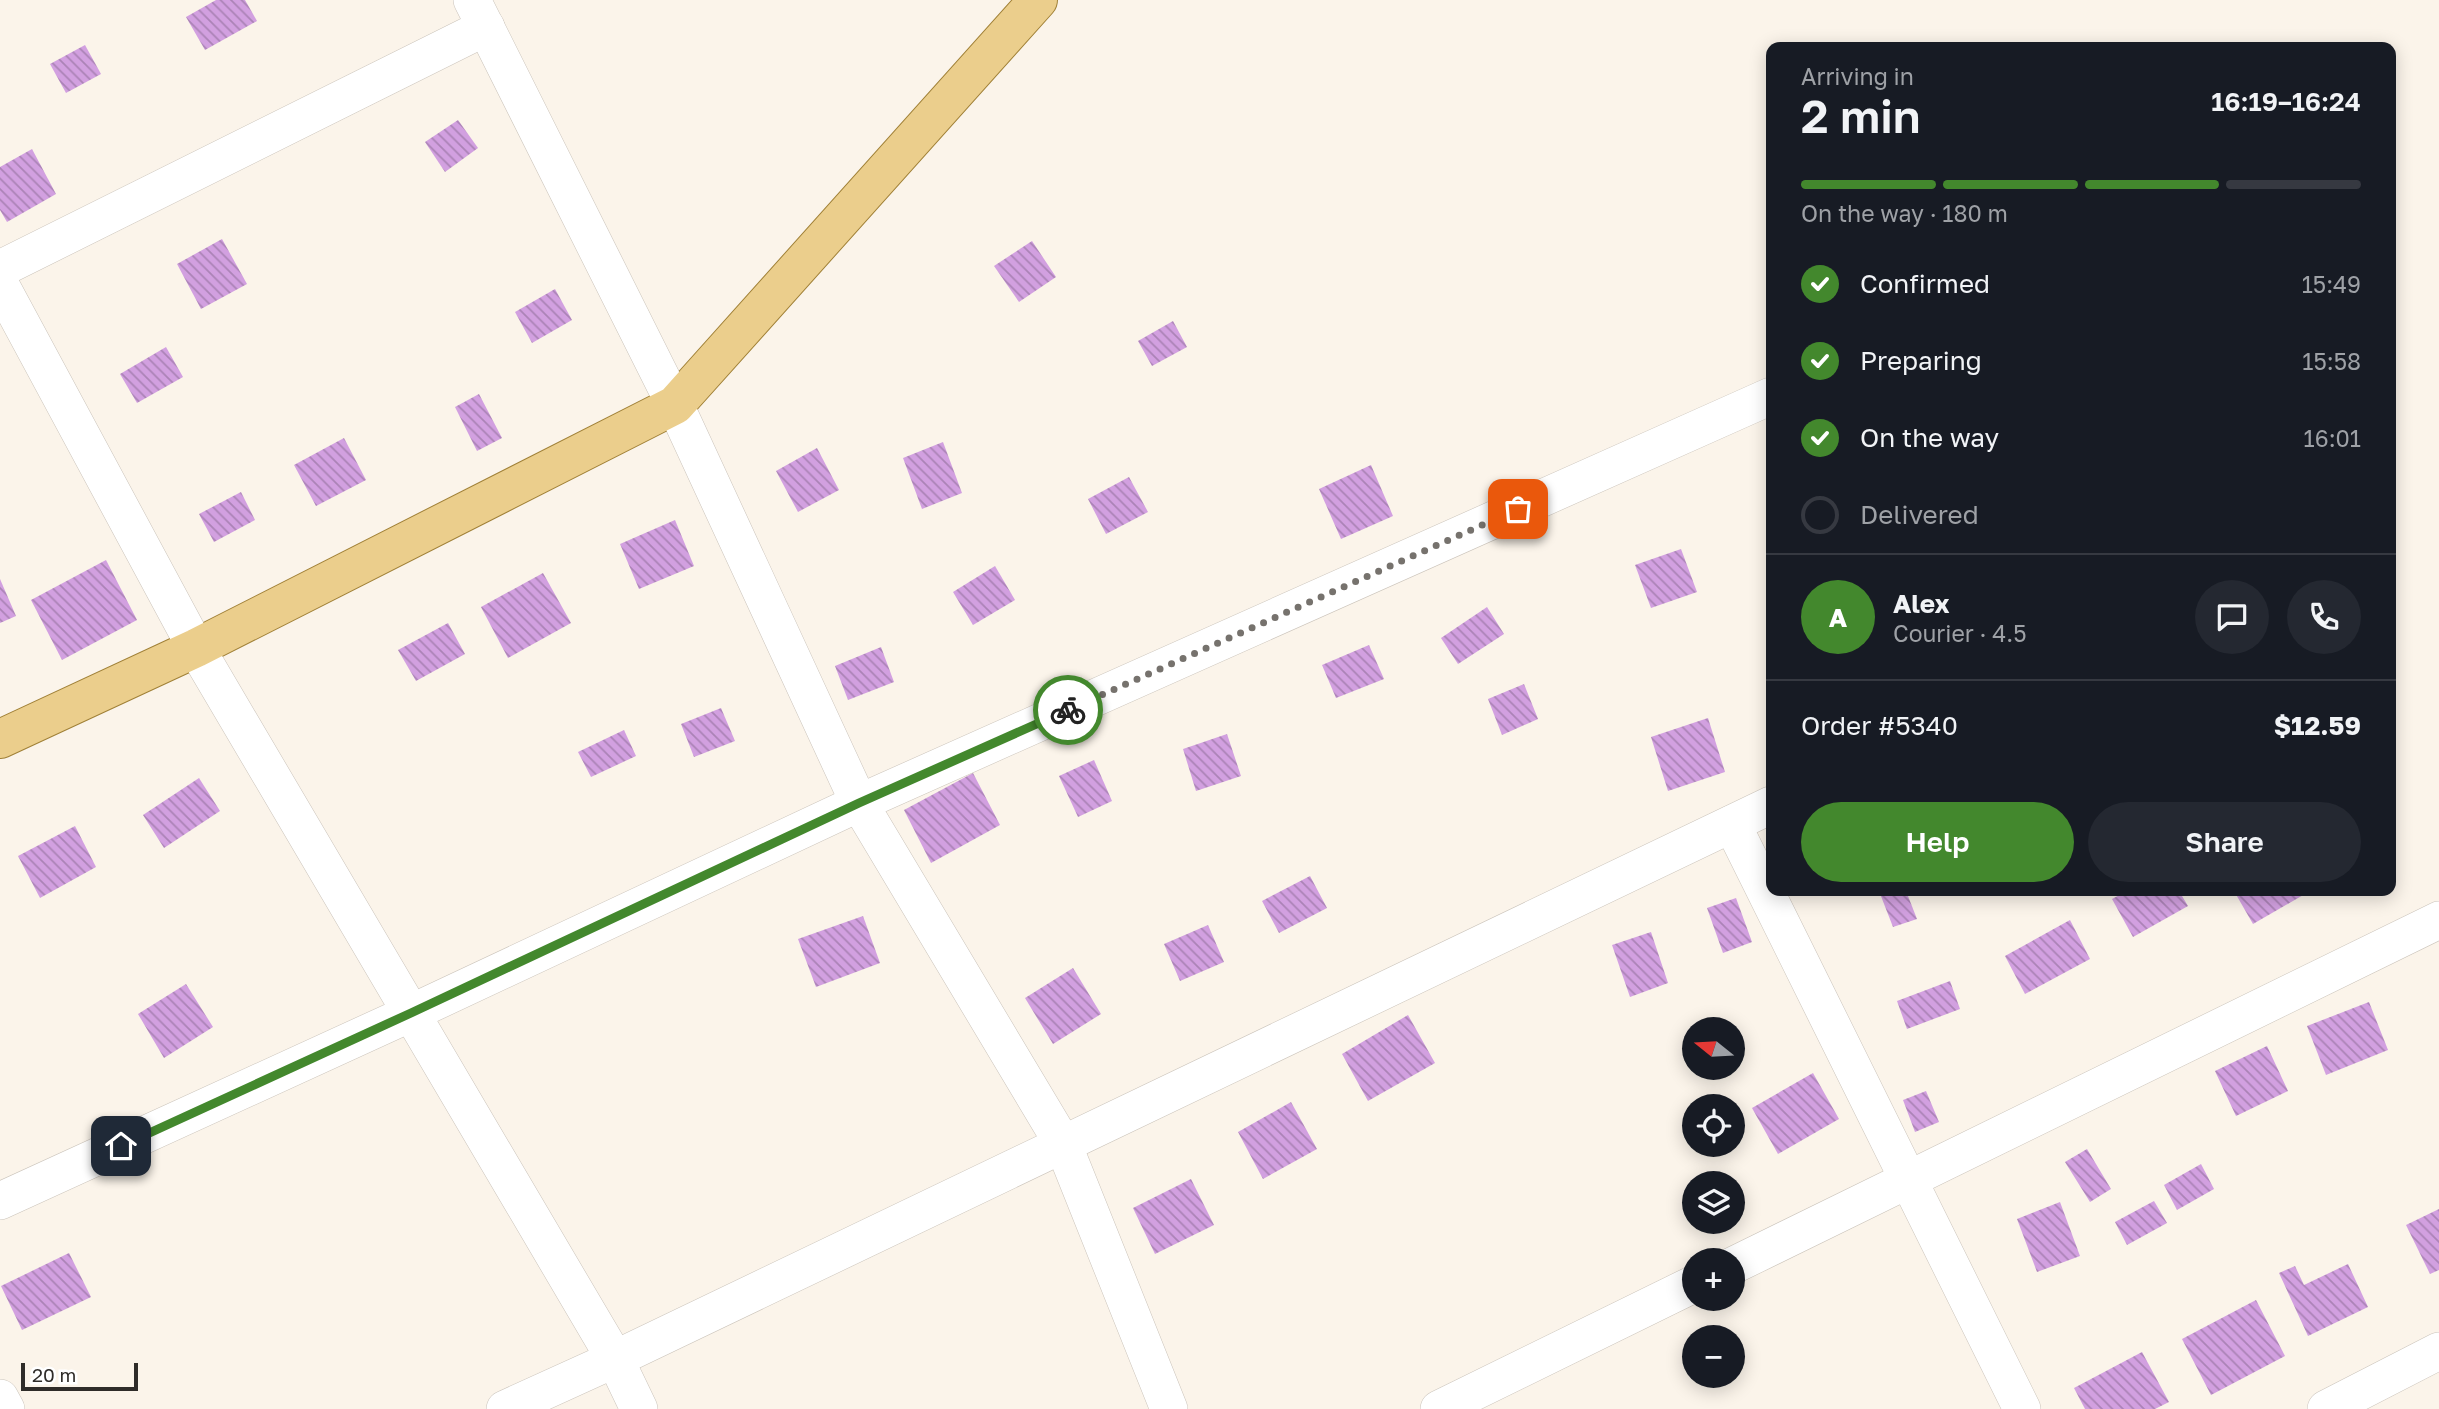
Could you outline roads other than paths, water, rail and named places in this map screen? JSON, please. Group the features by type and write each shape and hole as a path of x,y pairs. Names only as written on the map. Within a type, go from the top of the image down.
{"main road":[{"path":"0,739 196,648 675,405 1038,0"}],"street":[{"path":"0,269 479,13 675,405 859,803 1063,1144 1169,1409"},
{"path":"0,284 196,648 615,1359 639,1409"},
{"path":"0,1201 411,1013 859,803 1766,398"},
{"path":"505,1409 615,1359 1766,807"},
{"path":"1732,824 1766,893"},
{"path":"1767,896 2022,1409"},
{"path":"1745,1260 2439,919"},
{"path":"1439,1409 1682,1290"},
{"path":"2326,1409 2439,1351"},
{"path":"0,1398 6,1409"}]}
